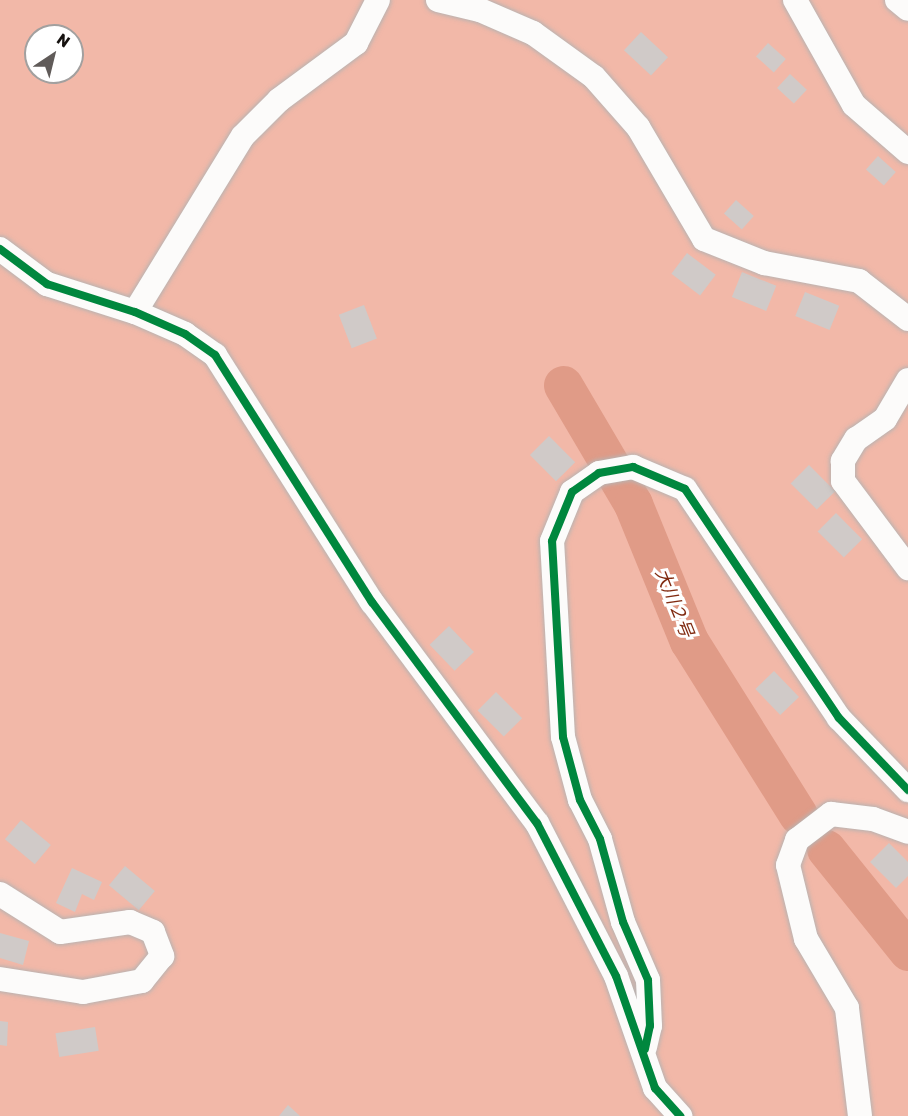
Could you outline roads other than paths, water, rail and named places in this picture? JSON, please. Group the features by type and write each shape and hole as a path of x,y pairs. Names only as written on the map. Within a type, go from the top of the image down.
{"street":[{"path":"135,312 243,136 279,100 356,43 378,0"},
{"path":"438,0 480,10 532,33 594,77 638,127 704,239 764,263 860,281 908,319"},
{"path":"795,0 854,105 908,152"},
{"path":"897,0 908,9"},
{"path":"0,249 47,284 135,312 184,334 215,355 235,381 372,602 537,823 581,902 645,1049 655,1088 680,1116"},
{"path":"908,380 885,419 856,439 843,461 843,481 908,568"},
{"path":"645,1049 650,1026 648,980 623,922 600,839 579,800 563,737 552,541 572,492 600,472 633,467 685,489 839,718 908,790"},
{"path":"860,1116 847,1008 806,939 788,865 797,840 831,814 873,819 908,832"},
{"path":"0,894 60,932 130,922 138,925 153,932 162,956 142,981 83,992 0,979"}],"waterway":[{"name":"大川２号","path":"563,385 633,504 689,641 798,815"},
{"name":"大川２号","path":"826,849 908,951"}]}
